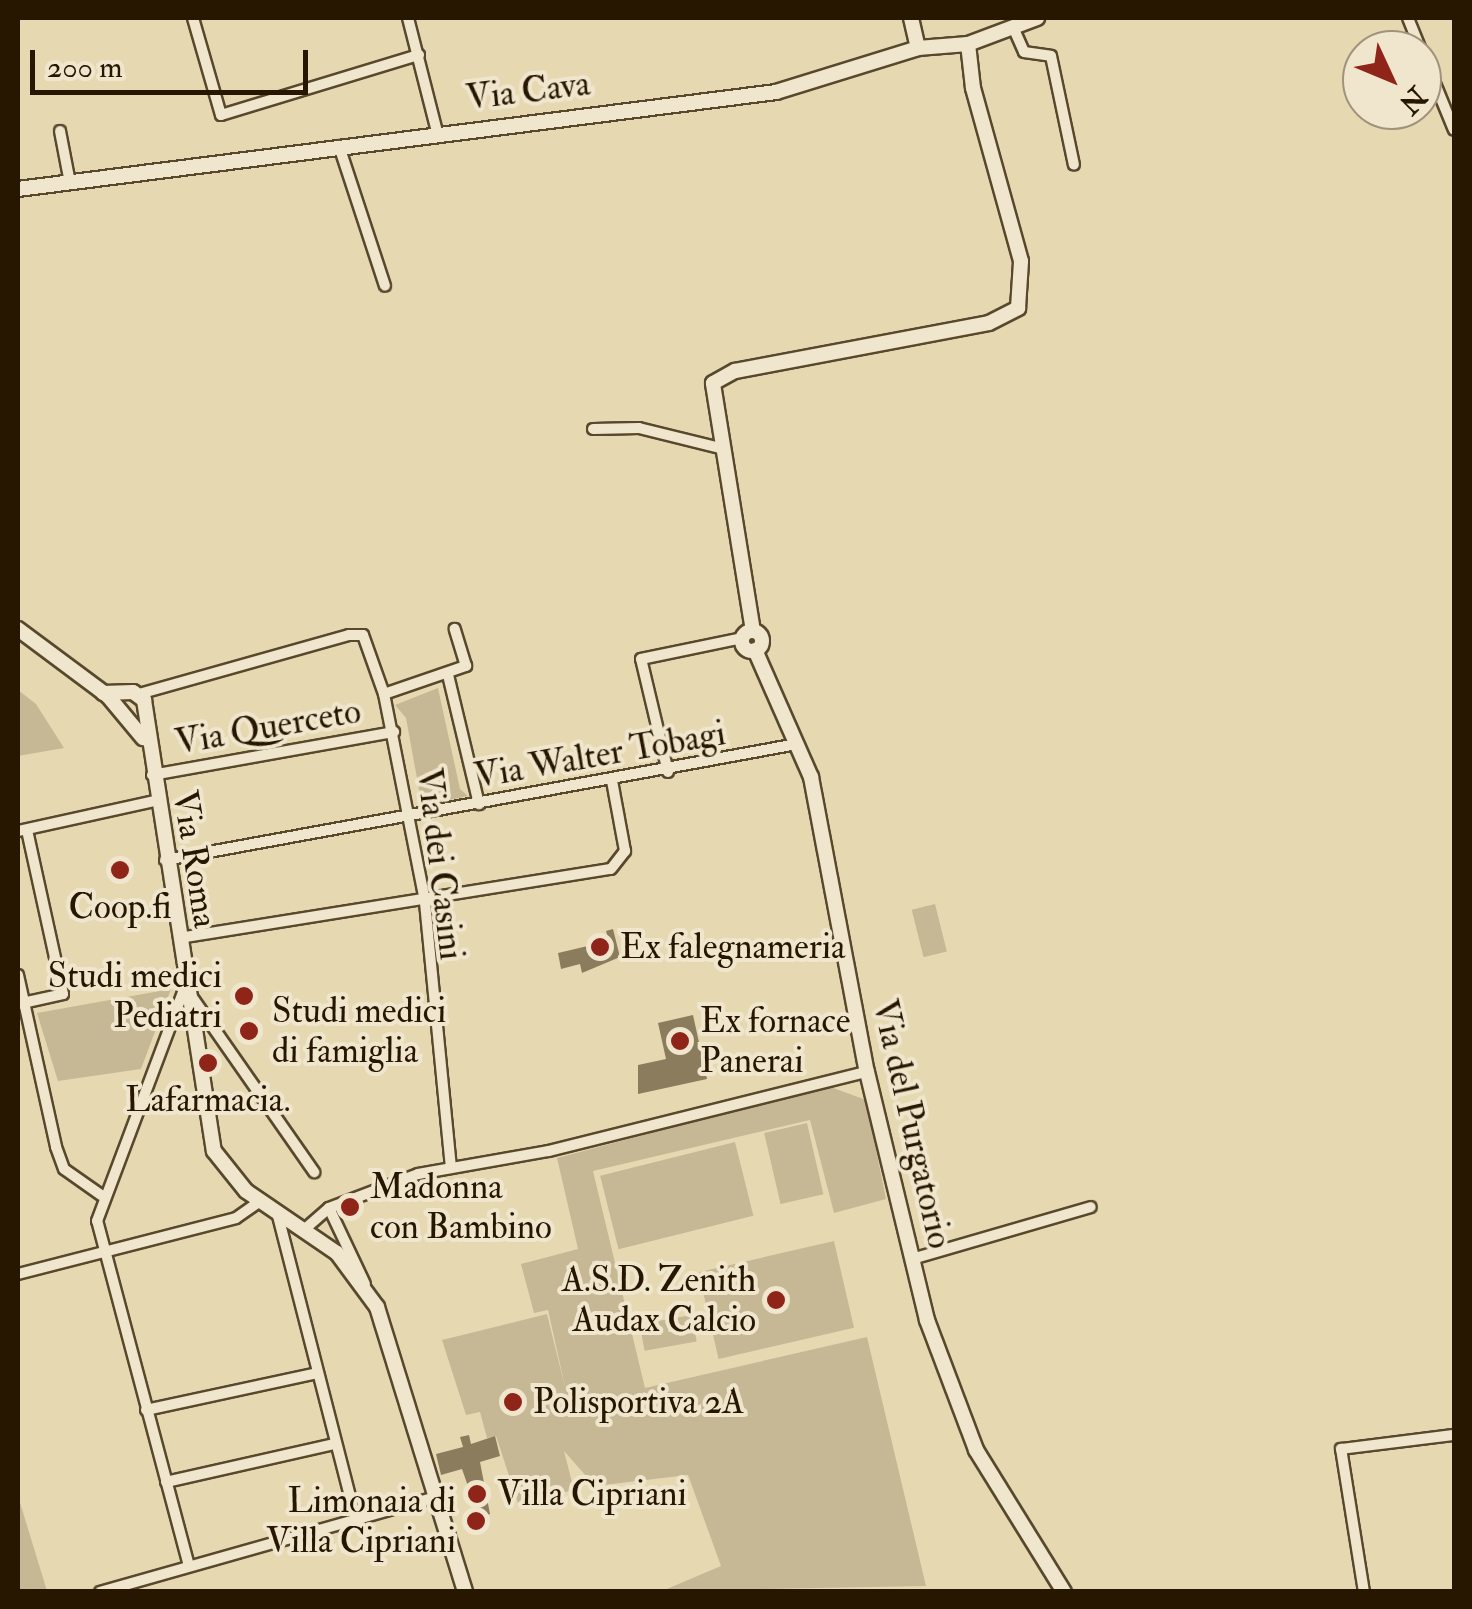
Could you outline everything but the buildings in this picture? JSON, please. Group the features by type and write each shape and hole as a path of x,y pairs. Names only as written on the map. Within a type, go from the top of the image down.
{"street":[{"path":"193,18 220,114 419,55"},
{"path":"408,18 437,132"},
{"path":"911,18 918,48"},
{"name":"Via Cava","path":"18,189 437,132 776,92 918,48 968,44 1037,18"},
{"path":"1012,27 1024,52 1051,56 1074,165"},
{"path":"668,772 641,659 748,635 711,394 722,376 989,324 1018,308 1018,246 972,88 968,44"},
{"path":"1442,101 1454,130"},
{"path":"60,131 70,183"},
{"path":"340,146 385,286"},
{"path":"593,429 639,428 720,448"},
{"path":"18,628 104,694 131,706"},
{"path":"384,694 448,676 466,666 455,628"},
{"name":"Via dei Casini","path":"131,706 348,634 363,635 384,694 411,815 425,901 452,1168"},
{"name":"Via del Purgatorio","path":"748,635 762,642 755,650 797,744 828,856 867,1072 912,1258 976,1450 1064,1592"},
{"path":"448,676 479,804"},
{"name":"Via Roma","path":"131,706 147,750 214,1151 260,1201 306,1228 367,1290"},
{"name":"Via Querceto","path":"151,775 394,732"},
{"name":"Via Walter Tobagi","path":"164,860 668,772 797,744"},
{"path":"177,939 425,901 620,865 625,852 612,781"},
{"path":"20,1004 63,994 22,831 155,801"},
{"path":"18,975 20,1004 64,1169 101,1195"},
{"path":"185,987 314,1172"},
{"path":"185,987 101,1195 103,1253 189,1566"},
{"path":"306,1228 329,1208 452,1168 549,1151 867,1072"},
{"path":"18,1274 236,1218 260,1201"},
{"path":"912,1258 1091,1207"},
{"name":"Via Roma","path":"329,1208 391,1336 465,1592"},
{"path":"277,1211 356,1518"},
{"path":"146,1410 317,1373"},
{"path":"1364,1592 1340,1448 1454,1435"},
{"path":"166,1482 335,1444"},
{"path":"100,1592 440,1496"}],"shaded area":[{"path":"438,688 460,789 468,796 422,806 406,718 395,705"},
{"path":"18,690 36,704 64,748 18,756"},
{"path":"935,904 947,952 924,957 912,910"},
{"path":"171,989 141,1069 58,1081 37,1013"},
{"path":"828,1086 866,1100 886,1199 834,1213 810,1120 593,1171 645,1388 867,1337 926,1586 662,1591 721,1566 688,1475 595,1486 564,1451 574,1490 518,1503 496,1436 487,1438 480,1412 466,1415 442,1340 547,1314 566,1391 548,1310 534,1313 521,1264 578,1249 557,1158"},
{"path":"807,1123 823,1194 781,1204 764,1133"},
{"path":"735,1142 753,1216 619,1249 600,1176"},
{"name":"A.S.D. Zenith Audax Calcio","path":"834,1241 854,1328 719,1359 699,1272"},
{"path":"692,1315 697,1342 644,1351 640,1324"},
{"path":"18,1496 47,1591 18,1591"}],"place":[{"name":"Coop.fi","path":"120,870"},
{"name":"Ex falegnameria","path":"600,947"},
{"name":"Studi medici Pediatri","path":"244,996"},
{"name":"Studi medici di famiglia","path":"249,1031"},
{"name":"Ex fornace Panerai","path":"680,1041"},
{"name":"Lafarmacia.","path":"208,1063"},
{"name":"Madonna con Bambino","path":"350,1207"},
{"name":"A.S.D. Zenith Audax Calcio","path":"776,1300"},
{"name":"Polisportiva 2A","path":"513,1402"},
{"name":"Villa Cipriani","path":"477,1494"},
{"name":"Limonaia di Villa Cipriani","path":"476,1521"}]}
